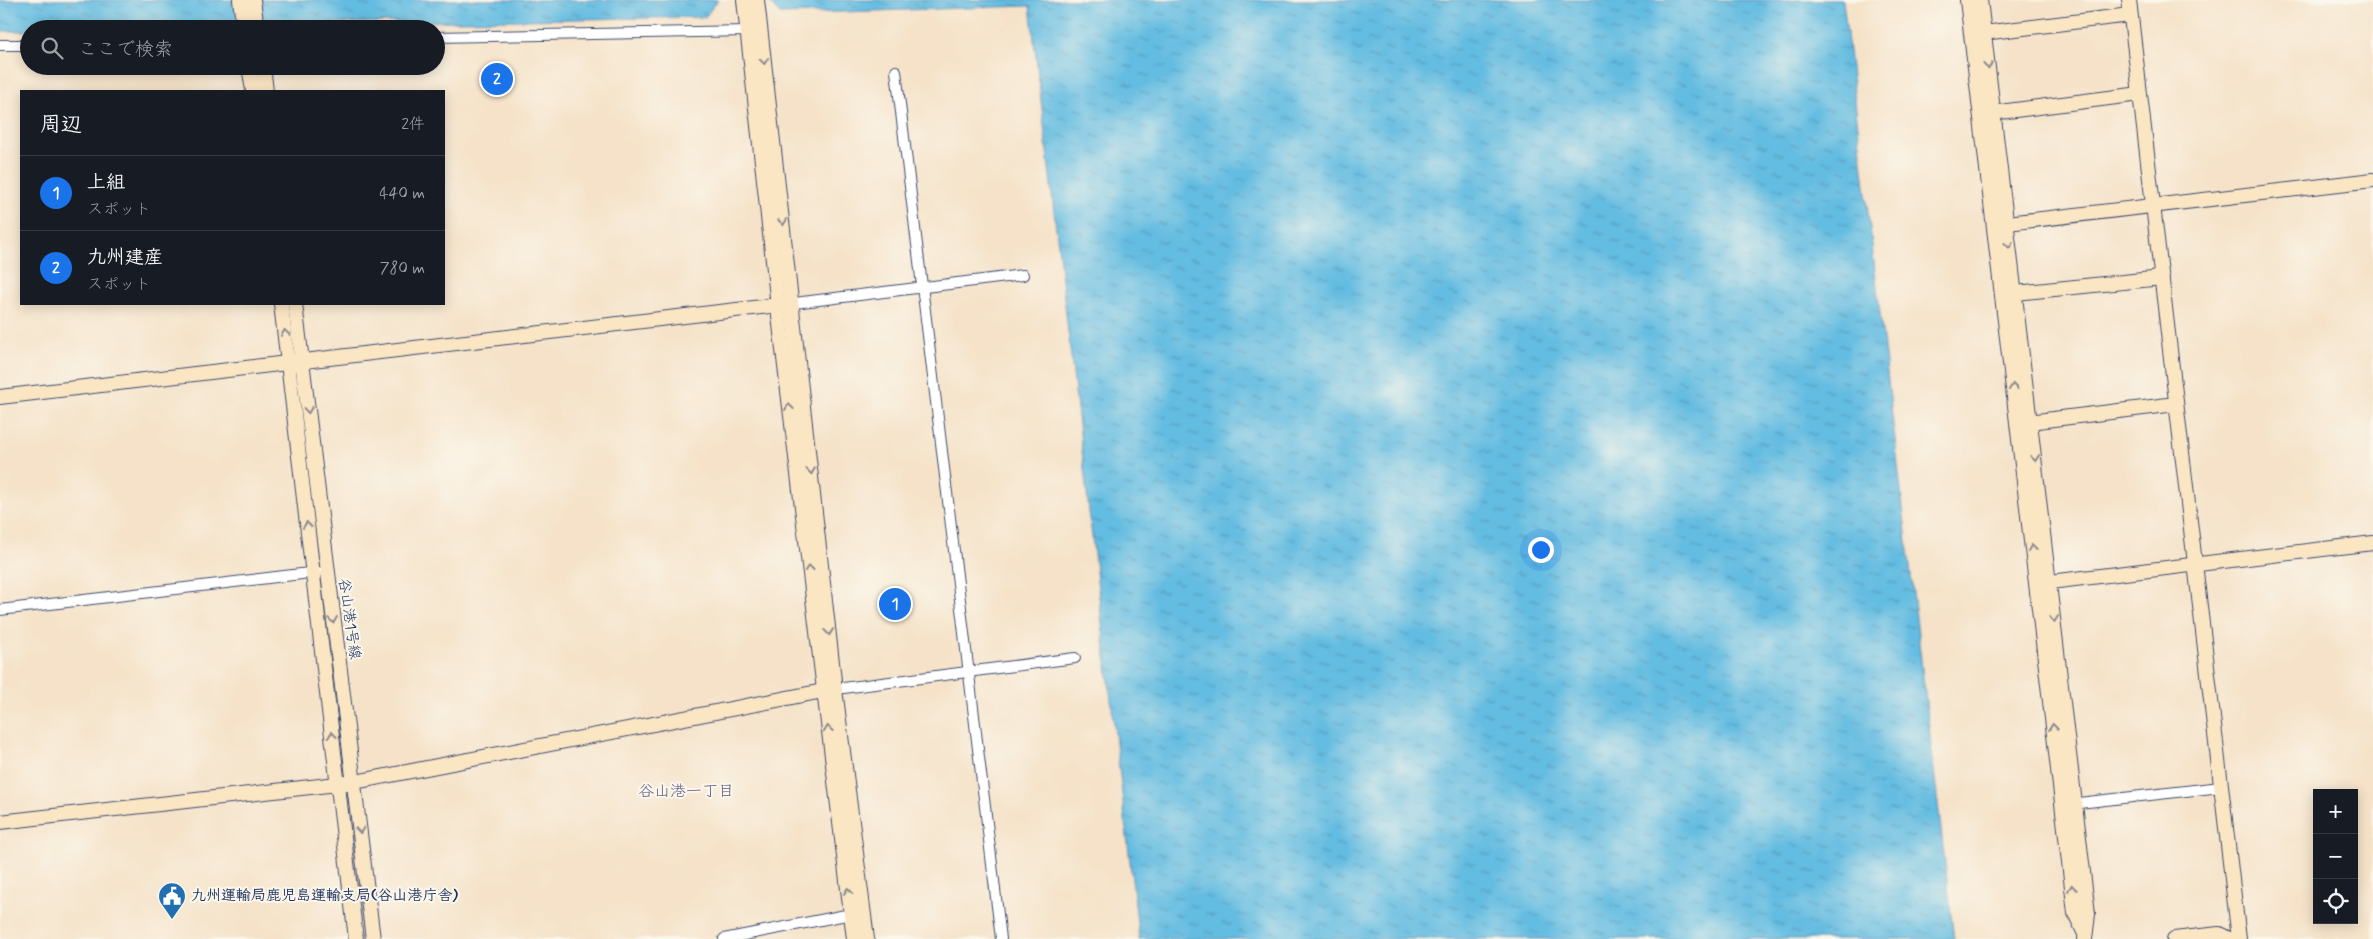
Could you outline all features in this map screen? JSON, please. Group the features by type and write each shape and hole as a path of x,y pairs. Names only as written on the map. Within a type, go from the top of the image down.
{"street":[{"path":"240,0 248,20"},
{"path":"251,20 253,0"},
{"path":"1967,0 1978,34"},
{"path":"1980,0 1978,34 2069,804 2075,913 2085,937"},
{"path":"2129,0 2239,939"},
{"path":"751,6 748,31 778,305 829,690 867,939"},
{"path":"751,6 792,303 854,939"},
{"path":"1978,34 2130,15"},
{"path":"445,37 748,31"},
{"path":"0,45 20,45"},
{"path":"896,71 1001,939"},
{"path":"250,75 252,90"},
{"path":"263,75 266,90"},
{"path":"1987,113 2140,94"},
{"path":"2000,224 2373,180"},
{"path":"0,397 1023,275"},
{"path":"2008,294 2162,278"},
{"name":"谷山港1号線","path":"281,305 296,362"},
{"name":"谷山港1号線","path":"295,305 296,362 320,572 338,783 356,939"},
{"path":"2024,423 2176,404"},
{"path":"2043,583 2373,543"},
{"path":"0,610 320,572"},
{"name":"谷山港1号線","path":"320,572 354,782 373,939"},
{"path":"0,822 354,782 829,690 969,670 1075,658"},
{"path":"2069,804 2220,787"},
{"path":"724,939 851,914"},
{"path":"2174,939 2219,934 2229,939"}],"water":[{"path":"0,0 718,0 705,17 445,21 272,19 20,20 20,31 0,31"},
{"path":"767,0 1843,0 1954,939 1139,939 1030,6 780,14"}],"place":[{"name":"九州建産","path":"497,79"},
{"name":"上組","path":"895,604"},
{"name":"九州運輸局鹿児島運輸支局(谷山港庁舎)","path":"172,920"}],"district":[{"name":"谷山港一丁目","path":"686,791"}]}
